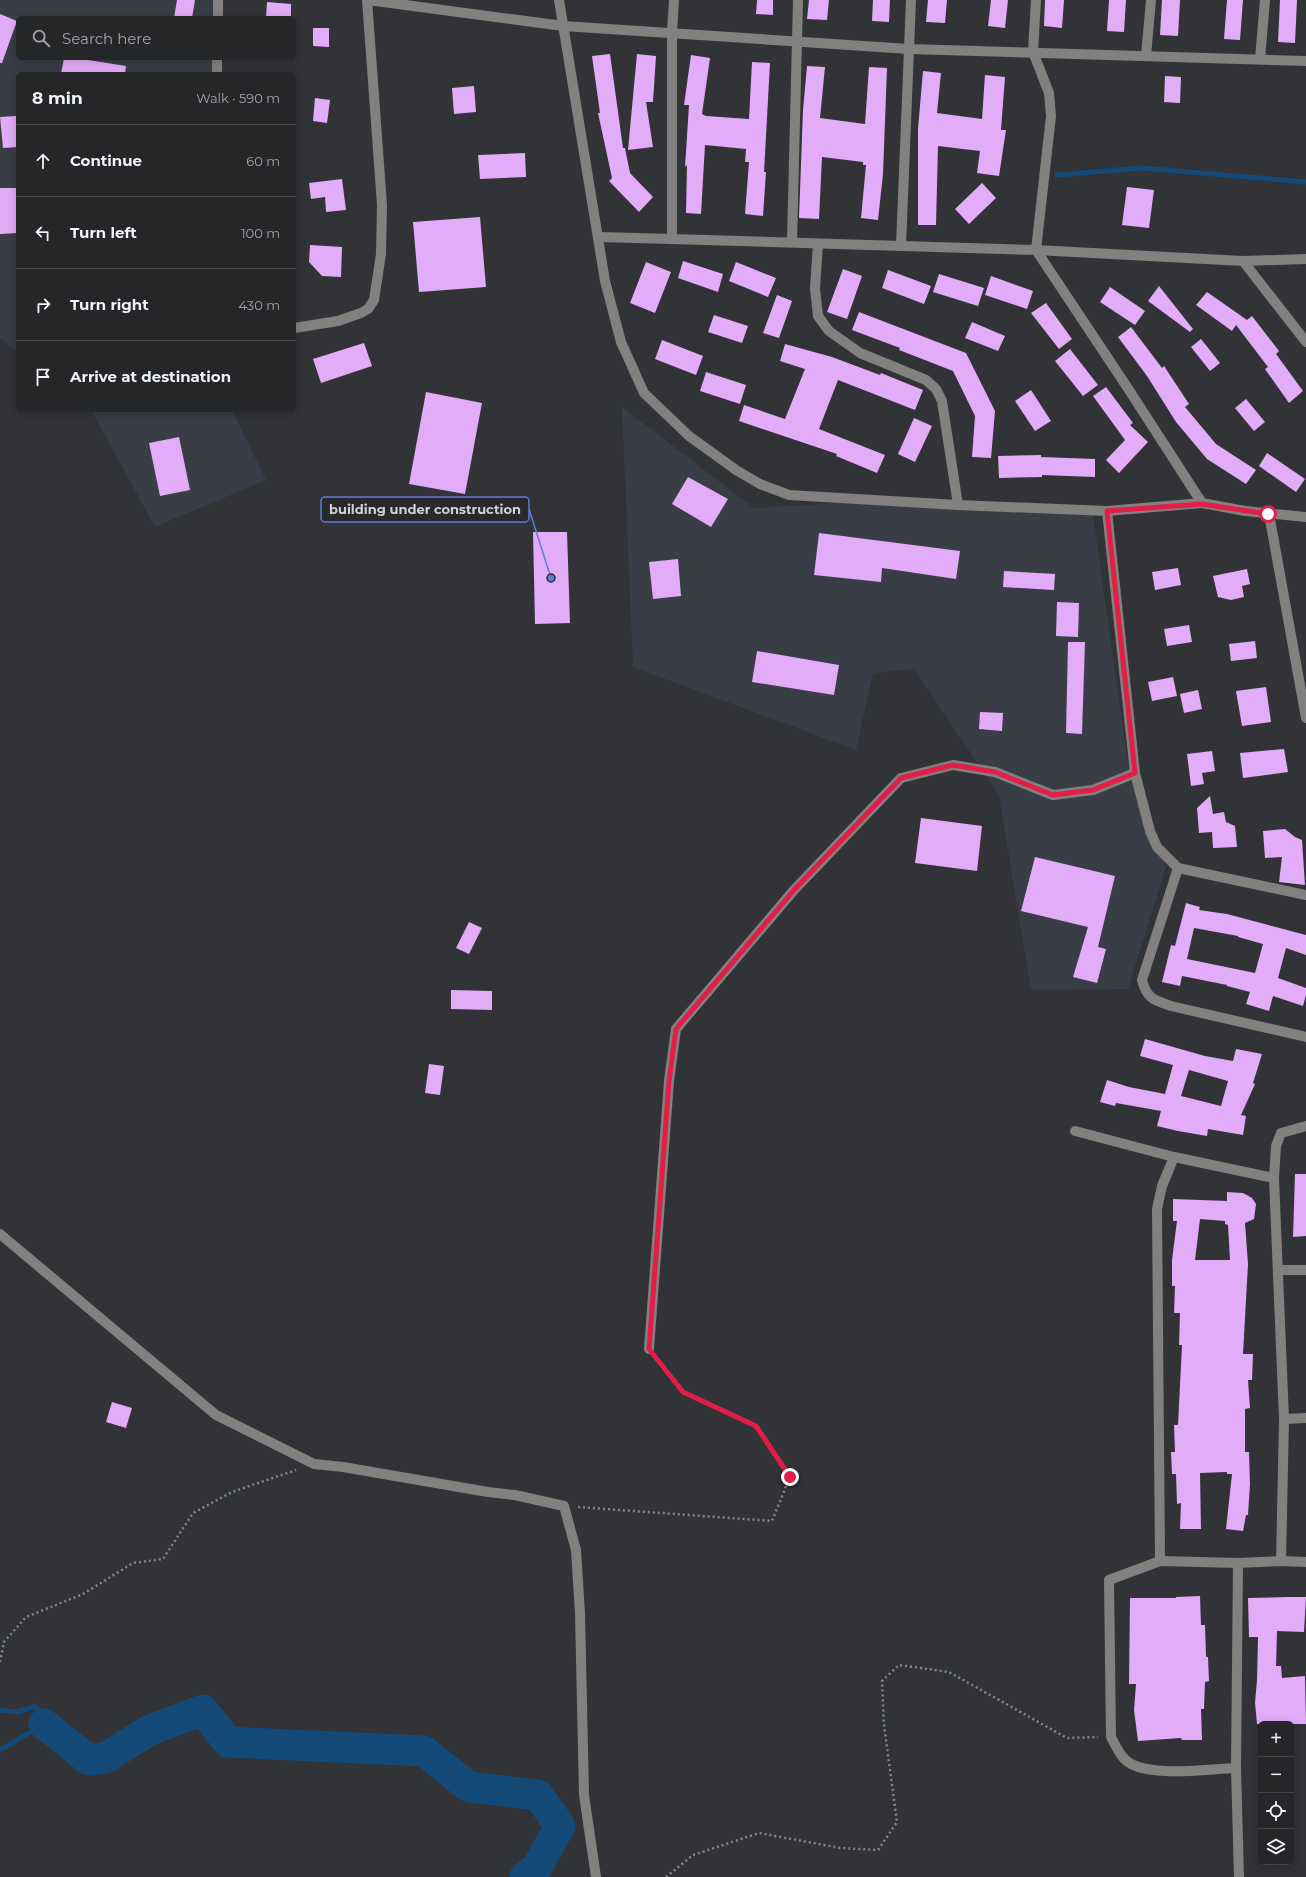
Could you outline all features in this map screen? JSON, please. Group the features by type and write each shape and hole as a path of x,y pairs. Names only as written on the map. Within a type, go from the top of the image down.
{"street":[{"path":"218,0 218,16"},
{"path":"296,328 338,321 368,309 374,300 381,254 382,206 368,0 563,26 672,32 908,49 1306,61"},
{"path":"559,0 605,281 621,342 644,393 689,436 760,484 789,495 958,505 1107,511 1202,504 1268,514 1306,517"},
{"path":"672,239 672,32 674,0"},
{"path":"792,241 798,0"},
{"path":"901,246 911,0"},
{"path":"1036,0 1033,52 1048,92 1051,116 1036,250 1129,390 1202,504"},
{"path":"1146,56 1150,0"},
{"path":"1260,59 1265,0"},
{"path":"217,60 217,72"},
{"path":"599,237 792,241 818,244 1036,250 1243,261 1306,259"},
{"path":"818,244 815,288 818,316 829,331 860,353 926,380 936,389 942,401 958,505"},
{"path":"1243,261 1306,342"},
{"path":"1107,511 1135,773 1150,831 1157,847 1178,868 1306,895"},
{"path":"1268,514 1306,718"},
{"path":"649,1349 669,1081 676,1029 794,890 901,778 953,765 995,772 1053,795 1093,790 1135,773"},
{"path":"1178,868 1142,980 1145,991 1152,999 1171,1006 1306,1037"},
{"path":"1281,1561 1284,1419 1274,1178 1277,1139 1281,1133 1306,1126"},
{"path":"1075,1131 1174,1157 1274,1178"},
{"path":"1160,1561 1157,1209 1162,1186 1174,1157"},
{"path":"0,1234 216,1415 314,1464 342,1467 488,1492 515,1495 564,1506 576,1550 580,1613 584,1795 596,1877"},
{"path":"1278,1270 1306,1270"},
{"path":"1284,1419 1306,1418"},
{"path":"1236,1768 1163,1771 1142,1768 1130,1764 1120,1754 1111,1737 1109,1580 1160,1561 1238,1564 1281,1561 1306,1562"},
{"path":"1238,1564 1236,1768 1239,1877"}],"path":[{"path":"564,1506 772,1521 790,1477 756,1426 683,1392 649,1349"},
{"path":"0,1662 4,1642 26,1617 83,1594 133,1563 163,1559 194,1513 232,1492 314,1464"},
{"path":"666,1877 693,1855 759,1834 840,1848 878,1850 897,1822 884,1725 882,1681 899,1665 949,1672 1067,1738 1111,1737"}],"shaded area":[{"path":"0,0 216,0 216,16 16,16 16,60 215,60 214,72 16,72 16,350 0,338"},
{"path":"622,407 754,508 856,502 1092,508 1128,763 1166,867 1128,989 1031,990 999,795 914,669 873,673 856,750 633,667"},
{"path":"92,412 233,412 266,480 155,527"}],"building":[{"path":"177,0 195,0 192,16 174,16"},
{"path":"757,0 773,0 773,15 756,14"},
{"path":"809,0 829,0 827,20 807,19"},
{"path":"873,0 890,0 889,22 872,21"},
{"path":"928,0 947,0 945,23 926,22"},
{"path":"991,0 1008,0 1005,28 988,26"},
{"path":"1045,0 1064,0 1062,28 1044,26"},
{"path":"1109,0 1126,0 1124,32 1107,31"},
{"path":"1162,0 1180,0 1178,36 1160,35"},
{"path":"1227,0 1243,0 1240,40 1224,39"},
{"path":"1280,0 1297,0 1295,43 1278,42"},
{"path":"267,2 291,4 291,16 266,16"},
{"path":"0,14 16,21 16,24 2,63 0,63"},
{"path":"313,28 329,28 329,47 313,46"},
{"path":"610,54 623,148 625,148 630,173 653,197 639,212 609,181 612,178 598,113 600,113 592,56"},
{"path":"637,54 656,56 653,102 646,102 653,147 628,150"},
{"path":"691,55 710,58 702,114 706,116 749,119 752,62 770,63 763,216 745,214 749,162 745,162 746,149 705,145 701,214 686,213 687,165 685,167 689,105 684,105"},
{"path":"64,60 88,60 126,66 125,72 61,72"},
{"path":"807,66 825,67 820,118 865,124 869,67 887,68 883,174 878,220 861,218 866,165 863,165 863,162 822,157 819,219 799,218 803,110"},
{"path":"923,71 941,73 937,113 982,119 985,75 1005,77 1001,130 1006,130 999,176 977,173 980,151 938,146 936,225 918,225 918,129"},
{"path":"1165,76 1181,77 1180,103 1164,102"},
{"path":"474,86 476,112 454,114 452,88"},
{"path":"315,98 330,100 327,123 313,121"},
{"path":"16,116 16,147 3,148 0,117"},
{"path":"525,153 526,177 480,179 478,155"},
{"path":"342,179 346,210 326,212 325,197 311,199 309,183"},
{"path":"982,183 996,198 969,224 955,209"},
{"path":"1127,187 1154,190 1149,228 1122,225"},
{"path":"0,188 16,188 16,233 0,234"},
{"path":"480,217 486,287 419,292 413,222"},
{"path":"310,245 342,247 341,277 322,276 309,262"},
{"path":"683,261 723,274 718,292 678,278"},
{"path":"646,262 671,272 655,313 630,303"},
{"path":"736,262 776,278 768,297 729,281"},
{"path":"843,269 862,276 847,319 827,312"},
{"path":"888,270 931,286 924,304 882,288"},
{"path":"939,274 984,288 978,306 933,292"},
{"path":"991,276 1033,291 1027,309 985,295"},
{"path":"1159,286 1193,329 1190,332 1148,301"},
{"path":"1110,287 1145,311 1135,325 1100,302"},
{"path":"1207,292 1247,320 1252,316 1279,351 1276,354 1303,391 1289,403 1265,369 1268,367 1236,325 1232,331 1196,305"},
{"path":"777,295 792,301 779,338 763,333"},
{"path":"1046,303 1072,339 1059,349 1031,313"},
{"path":"859,312 966,353 995,411 991,458 972,457 975,416 953,371 899,350 900,348 852,330"},
{"path":"714,315 748,326 742,343 708,332"},
{"path":"972,322 1005,336 998,351 965,338"},
{"path":"1131,327 1162,368 1164,366 1189,404 1185,407 1216,444 1256,470 1246,484 1207,459 1176,422 1147,376 1118,337"},
{"path":"1201,339 1220,363 1210,371 1191,347"},
{"path":"662,340 703,356 696,375 655,359"},
{"path":"364,343 372,366 321,383 313,359"},
{"path":"785,344 832,357 880,375 881,373 923,390 915,410 838,380 819,429 885,455 877,473 836,456 837,454 739,421 744,405 785,419 805,369 780,361"},
{"path":"1070,349 1098,385 1083,396 1055,361"},
{"path":"706,372 746,385 740,404 700,391"},
{"path":"1106,387 1133,423 1130,425 1148,442 1119,473 1106,460 1125,440 1093,396"},
{"path":"1031,390 1051,421 1035,431 1015,401"},
{"path":"426,392 482,403 465,494 409,484"},
{"path":"1246,399 1265,422 1254,431 1235,408"},
{"path":"914,418 932,426 915,462 898,454"},
{"path":"179,437 190,490 160,496 149,443"},
{"path":"1267,453 1305,479 1296,492 1259,466"},
{"path":"1041,455 1041,457 1095,459 1095,477 1042,475 1042,477 999,478 998,456"},
{"path":"688,477 728,499 711,527 672,504"},
{"path":"533,532 567,532 570,623 535,624"},
{"path":"819,533 960,551 956,579 882,568 881,582 814,575"},
{"path":"678,559 681,596 653,599 649,562"},
{"path":"1178,568 1181,585 1155,590 1152,572"},
{"path":"1247,569 1250,584 1242,586 1244,597 1231,600 1218,597 1213,576"},
{"path":"1004,571 1055,574 1054,590 1003,587"},
{"path":"1057,602 1079,603 1078,637 1056,636"},
{"path":"1189,625 1192,642 1167,646 1164,629"},
{"path":"1255,641 1257,658 1231,661 1229,644"},
{"path":"1068,642 1085,642 1082,734 1066,733"},
{"path":"757,651 839,665 834,695 752,682"},
{"path":"1173,677 1177,696 1152,701 1148,682"},
{"path":"1266,687 1271,722 1242,726 1236,691"},
{"path":"1198,690 1202,709 1184,713 1180,694"},
{"path":"980,712 1003,713 1002,731 979,729"},
{"path":"1284,749 1288,772 1243,778 1240,753"},
{"path":"1212,751 1215,771 1202,773 1204,784 1191,786 1187,754"},
{"path":"1210,796 1213,814 1224,812 1226,822 1235,826 1237,847 1213,848 1212,832 1199,833 1197,808"},
{"path":"921,818 982,826 977,871 915,863"},
{"path":"1285,829 1295,837 1302,840 1305,885 1279,882 1282,857 1265,858 1263,831"},
{"path":"1035,857 1115,876 1098,947 1106,949 1097,983 1073,977 1088,927 1021,911"},
{"path":"1186,903 1200,907 1199,910 1227,914 1306,935 1306,955 1286,948 1278,978 1306,988 1303,1006 1273,996 1269,1011 1246,1004 1250,992 1227,985 1182,976 1180,986 1162,982 1171,945 1175,946","holes":["1194,928 1238,936 1263,944 1255,973 1187,959"]},
{"path":"469,922 482,928 469,954 456,948"},
{"path":"451,990 492,991 492,1010 451,1009"},
{"path":"1145,1039 1205,1056 1233,1061 1236,1049 1262,1054 1253,1083 1255,1084 1241,1115 1246,1116 1243,1135 1208,1129 1207,1136 1178,1131 1157,1126 1161,1111 1116,1103 1115,1106 1100,1102 1107,1080 1129,1087 1165,1094 1173,1065 1140,1056","holes":["1189,1070 1228,1081 1221,1106 1181,1096"]},
{"path":"429,1064 444,1066 440,1095 425,1093"},
{"path":"1295,1174 1306,1174 1306,1236 1293,1237"},
{"path":"1227,1192 1243,1193 1252,1198 1256,1204 1254,1219 1245,1223 1248,1264 1243,1354 1253,1354 1252,1380 1248,1380 1250,1408 1245,1409 1245,1452 1249,1452 1250,1484 1248,1515 1246,1515 1243,1531 1226,1529 1232,1474 1227,1474 1227,1472 1200,1473 1201,1529 1180,1529 1181,1503 1177,1504 1176,1474 1172,1474 1171,1452 1175,1452 1174,1425 1178,1425 1182,1345 1179,1345 1180,1313 1174,1313 1175,1286 1172,1286 1172,1260 1177,1221 1173,1221 1173,1199 1227,1201","holes":["1200,1219 1225,1221 1225,1224 1228,1225 1230,1260 1195,1260"]},
{"path":"112,1402 132,1408 126,1428 106,1422"},
{"path":"1200,1596 1201,1625 1205,1625 1206,1657 1208,1657 1209,1681 1205,1682 1204,1709 1201,1709 1202,1740 1182,1740 1181,1738 1138,1741 1134,1710 1136,1684 1129,1684 1130,1598 1176,1598"},
{"path":"1306,1597 1304,1632 1277,1631 1276,1666 1281,1666 1282,1678 1305,1676 1306,1724 1294,1724 1294,1721 1258,1721 1257,1724 1255,1703 1258,1637 1249,1637 1248,1598"}],"waterway":[{"path":"1057,175 1141,168 1306,182"},
{"path":"0,1710 17,1712 36,1706 44,1724 0,1750"},
{"path":"44,1724 89,1760 105,1758 150,1730 203,1710 228,1742 424,1751 469,1787 538,1795 560,1826 537,1867 525,1877"}],"place":[{"name":"building under construction","path":"551,578"}],"route":[{"path":"790,1477 756,1426 683,1392 649,1349 669,1081 676,1029 794,890 901,778 953,765 995,772 1053,795 1093,790 1135,773 1107,511 1202,504 1268,514"}]}
